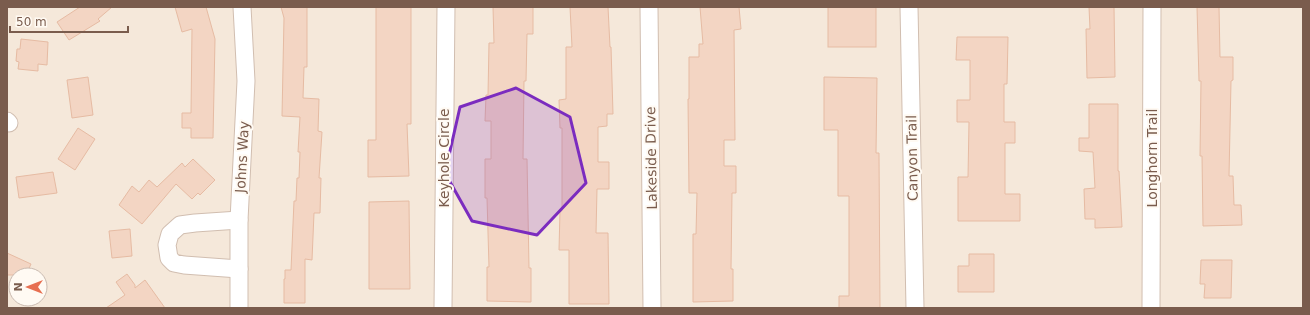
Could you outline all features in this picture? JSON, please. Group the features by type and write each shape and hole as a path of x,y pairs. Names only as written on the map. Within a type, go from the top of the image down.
{"street":[{"name":"Johns Way","path":"239,308 239,220 246,81 242,7"},
{"name":"Keyhole Circle","path":"443,308 446,7"},
{"name":"Lakeside Drive","path":"649,7 652,308"},
{"name":"Canyon Trail","path":"909,7 915,308"},
{"name":"Longhorn Trail","path":"1151,308 1152,7"},
{"path":"239,220 195,222 180,225 170,234 167,245 169,258 174,263 239,269"}],"highlighted area":[{"path":"516,88 570,117 586,183 537,235 472,221 445,173 460,107"}],"shaded area":[{"path":"7,7 1303,7 1303,308 7,308"}],"building":[{"path":"80,7 112,7 98,19 100,21 69,40 57,22"},
{"path":"175,7 206,7 215,39 213,138 191,138 191,128 182,128 182,113 191,113 192,29 182,32"},
{"path":"281,7 307,7 307,67 304,67 303,98 319,99 318,131 322,132 319,178 321,178 320,213 314,213 312,260 305,259 305,303 284,303 285,270 291,270 294,201 296,201 297,178 299,178 300,152 298,152 300,117 282,116 284,18"},
{"path":"376,7 411,7 411,124 407,124 409,176 368,177 368,140 376,140"},
{"path":"493,7 533,7 533,34 527,34 526,81 524,81 523,159 527,159 531,302 487,301 487,267 489,267 487,198 485,198 485,159 491,159 491,121 485,121 486,95 488,95 489,43 494,43"},
{"path":"570,7 608,7 613,114 607,114 607,126 598,127 598,162 609,162 609,189 597,189 596,233 608,233 609,304 569,304 569,250 559,250 560,211 562,211 562,128 560,128 559,100 566,99 566,47 572,47"},
{"path":"700,7 739,7 741,29 734,30 735,140 724,140 724,166 736,166 736,193 732,193 731,269 733,269 733,301 693,302 693,234 696,234 697,193 689,193 688,99 689,57 699,57 699,44 703,44"},
{"path":"828,7 876,7 876,47 828,47"},
{"path":"1089,7 1114,7 1115,77 1087,78 1086,29 1090,29"},
{"path":"1197,7 1219,7 1220,57 1233,57 1229,176 1233,176 1234,205 1241,205 1242,225 1203,226 1202,156 1200,156 1201,81 1199,81"},
{"path":"957,37 1008,37 1007,84 1004,84 1004,122 1015,122 1015,143 1005,143 1005,194 1020,194 1020,221 958,221 958,177 968,177 969,122 957,122 957,100 970,100 970,60 956,60"},
{"path":"21,39 48,42 47,65 38,64 38,71 18,69 19,62 16,61 17,49 20,49"},
{"path":"88,77 93,115 72,118 67,80"},
{"path":"824,77 877,78 876,153 879,153 880,308 839,308 839,296 849,296 849,196 838,196 838,130 824,130"},
{"path":"1089,104 1118,104 1118,171 1122,227 1095,228 1095,219 1085,219 1084,189 1095,188 1093,152 1079,151 1079,138 1089,138"},
{"path":"78,128 95,139 75,170 58,159"},
{"path":"193,159 215,180 200,195 198,193 192,199 176,184 142,224 119,205 132,186 139,192 149,180 157,187 182,163 185,167"},
{"path":"53,172 57,193 19,198 16,177"},
{"path":"409,201 410,289 369,289 369,202"},
{"path":"130,229 132,256 112,258 109,231"},
{"path":"7,253 31,264 30,267 8,267 7,275"},
{"path":"969,254 994,254 994,292 958,292 958,266 969,266"},
{"path":"1201,260 1232,260 1231,298 1204,298 1205,284 1200,284"},
{"path":"127,274 135,285 135,288 145,280 165,308 106,308 125,295 116,282"}]}
